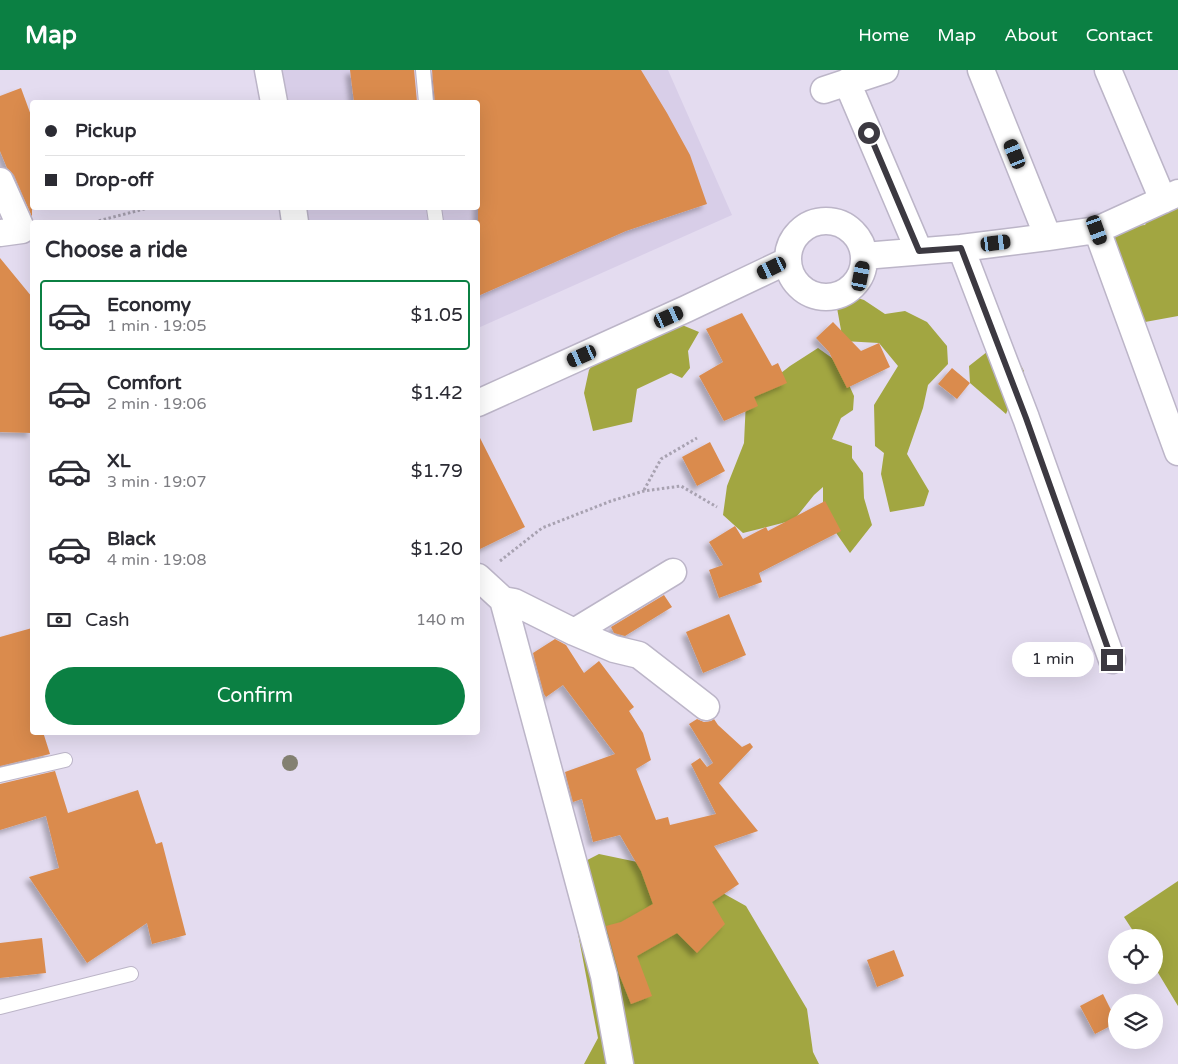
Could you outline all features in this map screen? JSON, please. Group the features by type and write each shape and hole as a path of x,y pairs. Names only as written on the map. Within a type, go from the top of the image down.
{"street":[{"path":"268,70 274,100"},
{"path":"885,70 836,86 919,251"},
{"path":"981,70 1048,237"},
{"path":"864,256 961,248 1097,230 1170,196 1108,70"},
{"path":"0,182 22,230 0,233"},
{"path":"823,220 843,224 858,237 864,256 861,276 847,290 828,297 809,293 794,280 787,261 791,242 804,227 823,220"},
{"path":"1097,230 1178,452"},
{"path":"961,248 1026,418 1112,660"},
{"path":"480,402 787,261"},
{"path":"574,632 673,572"},
{"path":"480,580 503,600 514,602 574,632 614,649 639,655 706,707"},
{"path":"503,600 604,976 620,1064"}],"lane":[{"path":"423,70 426,100"},
{"path":"0,776 65,760"},
{"path":"0,1008 131,974"}],"path":[{"path":"102,220 140,210"},
{"path":"644,491 661,459 697,438"},
{"path":"480,576 542,528 610,501 644,491 681,486 718,507"}],"shaded area":[{"path":"281,70 668,70 732,215 480,327 480,220 307,220 304,210 480,210 480,100 286,100"},
{"path":"1178,182 1178,316 1123,326 1109,228 1145,225 1171,183"},
{"path":"848,295 864,300 885,314 905,311 927,322 947,346 948,364 928,385 923,408 907,454 929,491 924,506 890,512 881,474 884,453 875,446 874,405 898,366 879,343 843,341 835,297"},
{"path":"670,320 699,332 688,351 690,368 682,378 671,373 637,389 632,422 593,431 584,393 589,370 611,339"},
{"path":"1006,337 1024,371 1006,414 970,383 969,366"},
{"path":"818,348 832,358 844,374 854,396 853,410 841,418 832,439 852,446 852,458 863,473 864,498 872,525 850,553 823,514 823,487 794,520 743,533 723,515 727,486 744,443 746,400 790,366"},
{"path":"599,854 685,872 746,906 807,1009 813,1052 819,1064 584,1064 598,1038 566,871"},
{"path":"1178,881 1178,1006 1163,981 1163,929 1132,929 1124,917"}],"building":[{"path":"350,70 414,70 417,100 354,100"},
{"path":"432,70 641,70 690,155 707,204 626,231 480,295 480,220 478,220 478,210 480,210 480,100 435,100"},
{"path":"21,88 30,113 30,210 32,210 32,217 14,175 7,168 0,151 0,96"},
{"path":"0,258 30,295 30,433 0,432"},
{"path":"742,313 772,366 778,363 787,383 754,397 758,406 724,421 699,376 723,362 706,329"},
{"path":"833,322 861,351 879,343 890,367 847,388 829,352 816,338"},
{"path":"952,368 970,383 957,399 938,384"},
{"path":"480,438 525,527 480,549"},
{"path":"710,442 725,471 697,486 682,457"},
{"path":"825,501 841,531 759,573 762,582 719,598 709,570 723,565 709,542 735,526 743,539 766,527 768,531"},
{"path":"664,595 672,607 625,636 614,633 611,627"},
{"path":"729,614 746,655 703,673 686,632"},
{"path":"30,629 30,735 44,735 50,754 0,766 0,637"},
{"path":"555,639 566,645 584,673 599,661 634,707 629,711 643,733 651,760 636,769 656,820 668,817 670,825 716,814 691,764 700,758 707,767 713,763 689,724 697,719 704,722 714,719 742,747 750,743 753,747 719,783 758,831 714,846 739,884 712,902 725,924 697,953 677,933 637,956 652,996 631,1004 619,974 606,926 621,922 653,904 641,871 620,835 593,842 582,799 573,802 565,772 615,754 563,685 546,697 544,694 533,653"},
{"path":"55,771 68,813 138,790 156,844 162,842 186,935 152,944 147,923 87,963 29,877 59,868 46,816 0,830 0,784"},
{"path":"42,938 46,973 0,978 0,943"},
{"path":"894,950 904,976 877,987 867,960"},
{"path":"1103,994 1108,1004 1108,1027 1095,1034 1080,1006"}],"route":[{"path":"869,133 919,251 961,248 1026,418 1112,660"}]}
